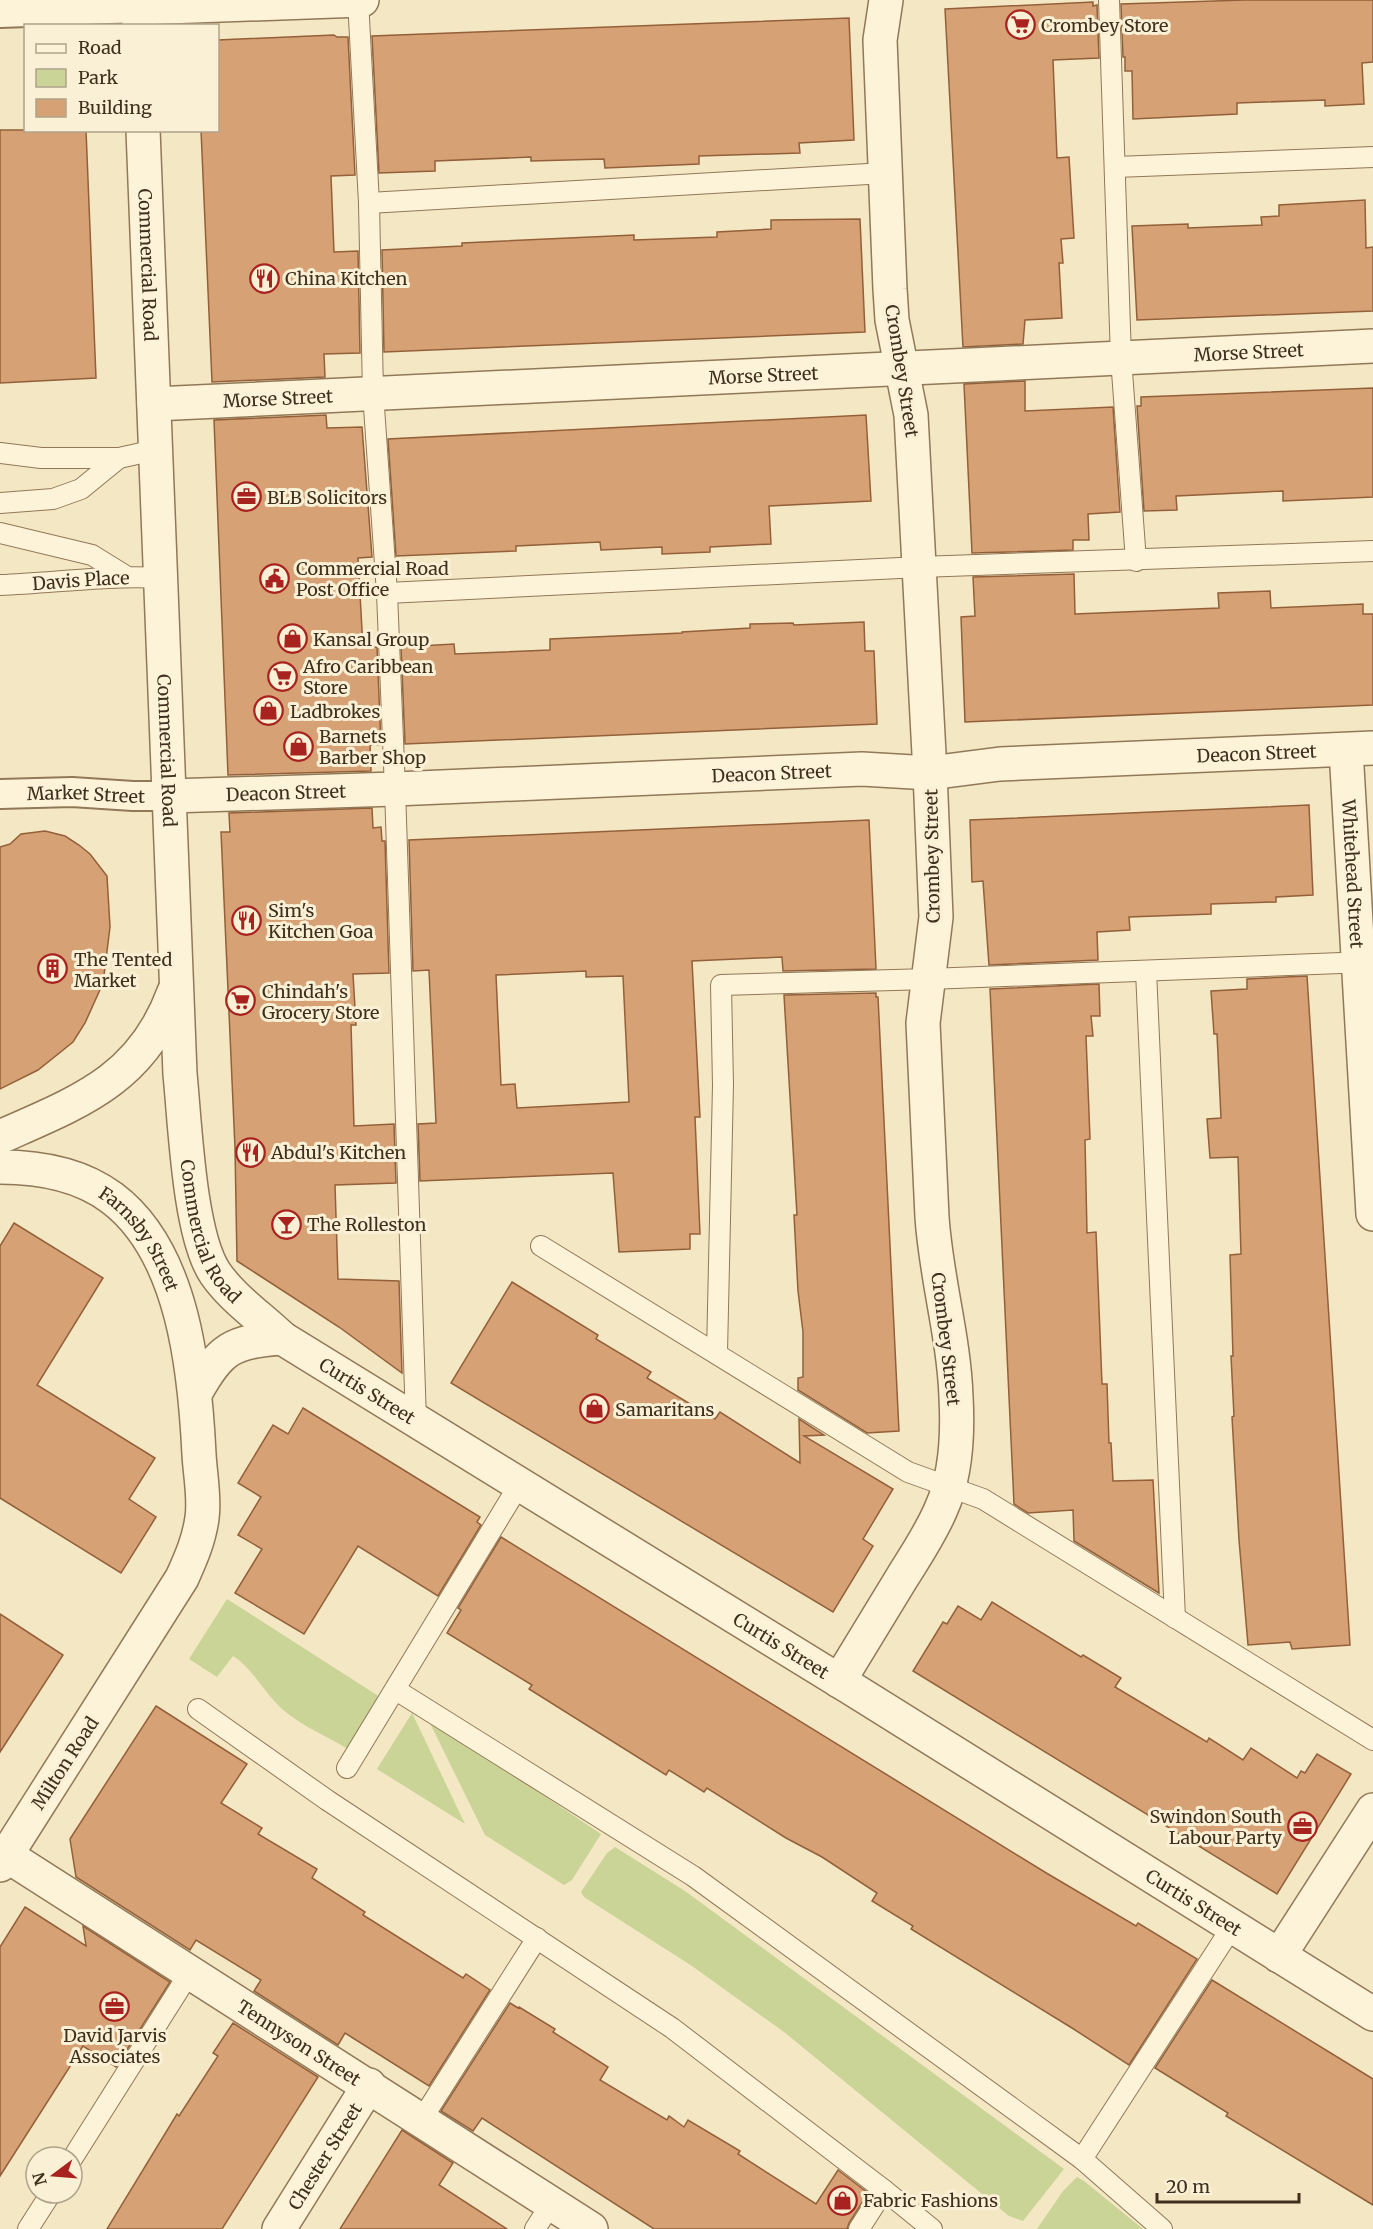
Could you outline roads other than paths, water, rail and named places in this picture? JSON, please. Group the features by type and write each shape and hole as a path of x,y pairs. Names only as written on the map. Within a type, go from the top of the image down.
{"street":[{"path":"0,13 139,11 360,0"},
{"name":"Crombey Street","path":"839,1682 927,1537 941,1509 948,1487 956,1440 957,1398 954,1369 933,1245 923,1023 936,917 921,567 911,414 892,320 880,40 886,0"},
{"name":"Commercial Road","path":"143,132 176,984 180,1074 188,1157 203,1243 209,1261 226,1286 282,1338"},
{"name":"Morse Street","path":"154,404 1373,346"},
{"name":"Deacon Street","path":"170,796 396,789 862,769 930,773 1000,764 1359,749"},
{"name":"Whitehead Street","path":"1359,749 1373,1214"},
{"name":"Market Street","path":"0,794 72,792 170,796"},
{"path":"0,1137 75,1104 102,1087 128,1066 154,1035 163,1020 176,984"},
{"name":"Farnsby Street","path":"0,1167 34,1169 75,1178 114,1199 132,1216 153,1244 170,1277 177,1298 196,1392"},
{"path":"196,1392 205,1375 224,1353 246,1341 282,1338"},
{"name":"Curtis Street","path":"282,1338 1373,2014"},
{"name":"Milton Road","path":"3,1860 167,1604 182,1578 197,1543 203,1515 196,1392"},
{"path":"1279,1956 1373,1810"},
{"name":"Tennyson Street","path":"3,1860 190,1972 422,2119 543,2216 591,2229"},
{"name":"Chester Street","path":"279,2229 369,2085"}],"lane":[{"path":"360,0 369,203 373,393 387,593 396,789 416,1421"},
{"path":"1109,0 1121,358 1136,561"},
{"path":"1116,167 1373,157"},
{"path":"369,203 885,173"},
{"path":"0,453 41,458 119,458 155,450"},
{"path":"0,503 53,499 81,489 119,458"},
{"path":"0,533 92,555 126,576"},
{"path":"387,593 921,567 1373,551"},
{"name":"Davis Place","path":"0,585 126,576 161,578"},
{"path":"717,1353 723,1085 722,986 1365,962"},
{"path":"1146,971 1175,1618"},
{"path":"541,1246 908,1472 983,1499 1373,1740"},
{"path":"347,1768 519,1485"},
{"path":"396,1690 693,1876 1082,2159 1161,2229"},
{"path":"198,1709 327,1800 672,2028 932,2229"},
{"path":"1082,2159 1232,1927"},
{"path":"422,2119 537,1938"},
{"path":"81,2145 190,1972"},
{"path":"859,2229 884,2190"},
{"path":"28,2229 43,2205"}],"place":[{"name":"Crombey Store","path":"1020,25"},
{"name":"China Kitchen","path":"264,278"},
{"name":"BLB Solicitors","path":"246,497"},
{"name":"Commercial Road Post Office","path":"275,578"},
{"name":"Kansal Group","path":"292,639"},
{"name":"Afro Caribbean Store","path":"282,676"},
{"name":"Ladbrokes","path":"269,711"},
{"name":"Barnets Barber Shop","path":"298,746"},
{"name":"Sim's Kitchen Goa","path":"247,920"},
{"name":"The Tented Market","path":"53,969"},
{"name":"Chindah's Grocery Store","path":"241,1001"},
{"name":"Abdul's Kitchen","path":"250,1152"},
{"name":"The Rolleston","path":"286,1224"},
{"name":"Samaritans","path":"594,1409"},
{"name":"Swindon South Labour Party","path":"1303,1826"},
{"name":"David Jarvis Associates","path":"115,2006"},
{"name":"Fabric Fashions","path":"842,2200"}]}
